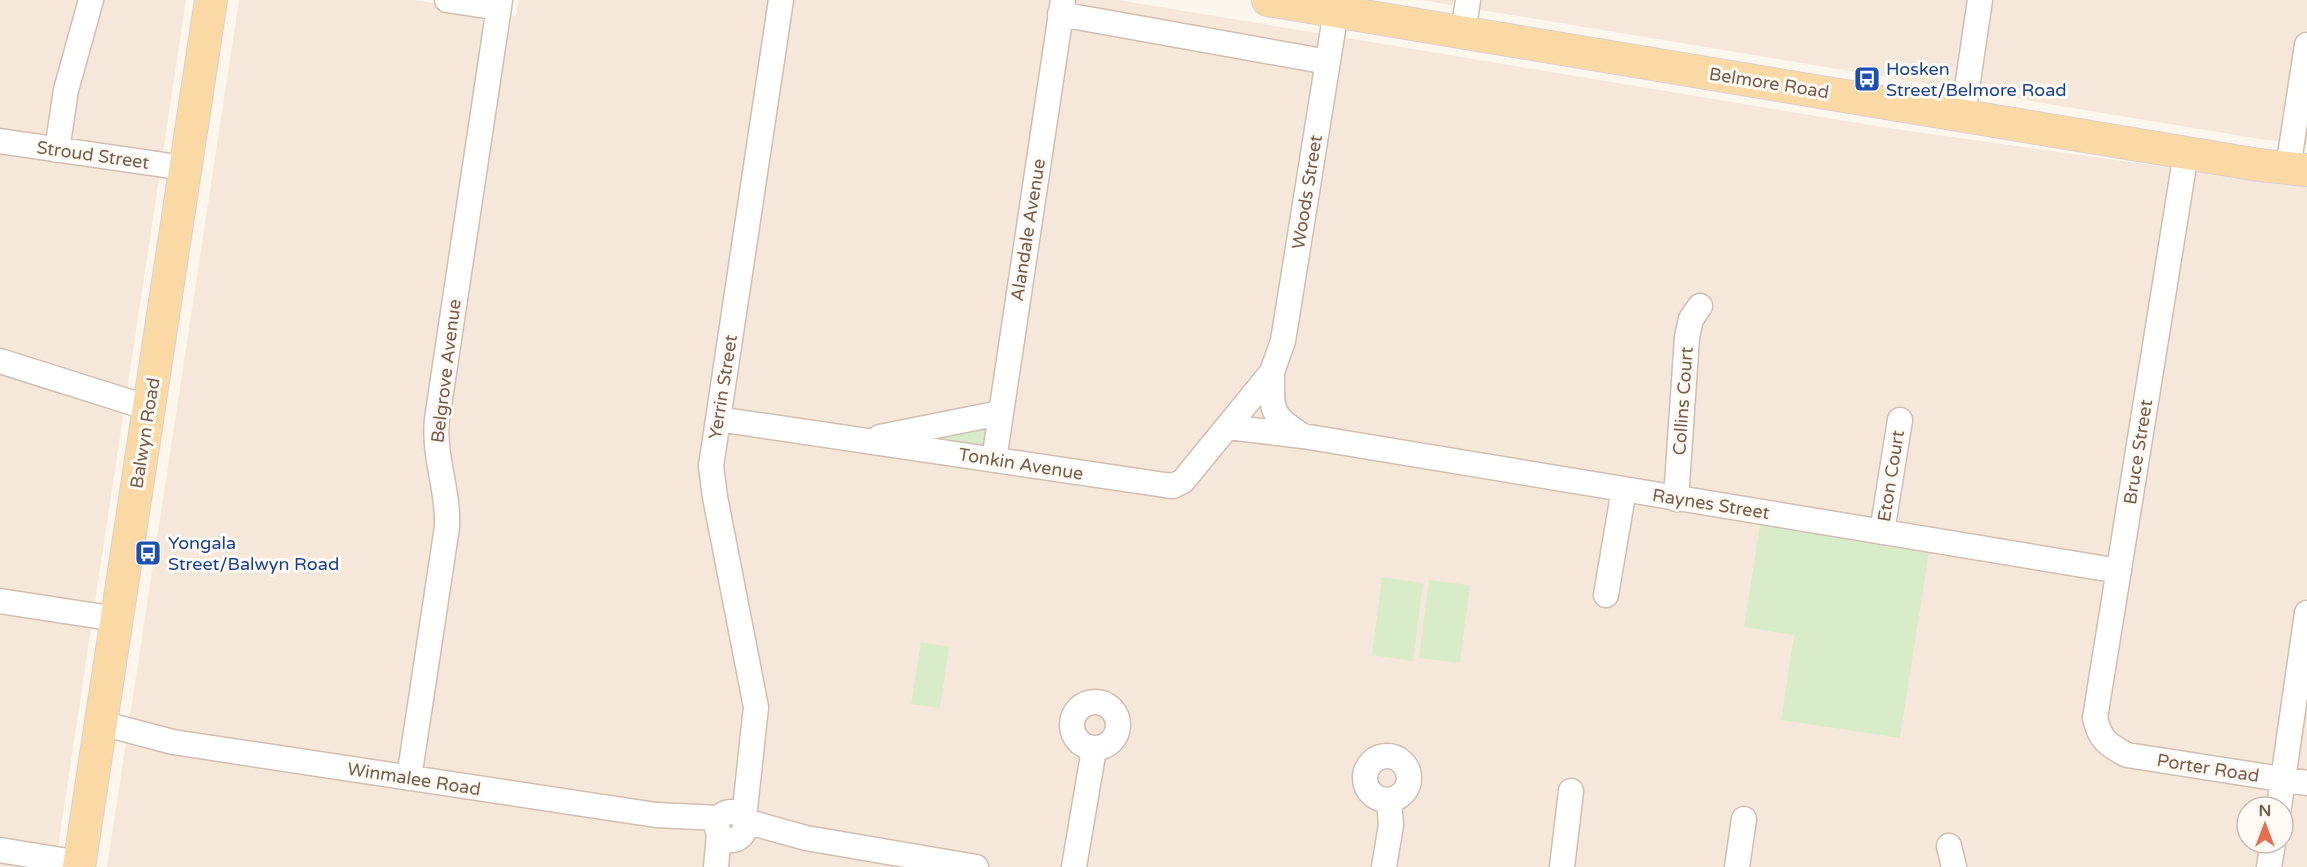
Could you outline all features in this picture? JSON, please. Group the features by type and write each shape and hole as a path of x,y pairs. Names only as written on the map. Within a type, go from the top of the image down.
{"main road":[{"name":"Balwyn Road","path":"80,865 211,0"},
{"name":"Belmore Road","path":"1268,0 1304,3 1336,11 1463,33 2186,153 2298,169"}],"street":[{"path":"64,150 66,90 91,0"},
{"path":"447,0 500,4"},
{"name":"Yerrin Street","path":"717,867 747,772 756,707 712,475 718,418 781,0"},
{"path":"1463,33 1468,0"},
{"path":"1962,115 1980,0"},
{"name":"Belgrove Avenue","path":"409,778 447,527 435,441 437,419 500,4"},
{"path":"1062,7 1328,62"},
{"name":"Alandale Avenue","path":"994,460 1062,7"},
{"name":"Woods Street","path":"1272,372 1283,341 1336,11"},
{"path":"2298,169 2307,45"},
{"name":"Stroud Street","path":"0,141 185,168"},
{"name":"Bruce Street","path":"2110,746 2098,733 2095,718 2186,153"},
{"name":"Collins Court","path":"1676,499 1688,337 1691,319 1700,306"},
{"path":"0,361 149,408"},
{"name":"Tonkin Avenue","path":"718,418 1173,486 1189,475 1272,372"},
{"name":"Raynes Street","path":"1272,372 1274,410 1284,424 1303,436"},
{"path":"863,440 1000,413"},
{"name":"Eton Court","path":"1882,532 1900,420"},
{"name":"Raynes Street","path":"1228,427 1303,436 2119,571"},
{"path":"1606,595 1624,489"},
{"path":"0,601 117,619"},
{"path":"2281,795 2307,613"},
{"name":"Winmalee Road","path":"100,731 731,826 976,867"},
{"name":"Porter Road","path":"2110,746 2127,755 2307,783"},
{"path":"1074,867 1094,749"},
{"path":"1562,867 1570,791"},
{"path":"1384,867 1391,825 1389,801"},
{"path":"1737,867 1744,819"},
{"path":"0,850 80,865"}],"shaded area":[{"path":"0,0 186,0 55,867 0,867"},
{"path":"239,0 414,0 516,16 519,0 1118,0 1882,127 2307,187 2307,867 107,867"},
{"path":"1421,0 2307,0 2307,145 2260,139"}],"green space":[{"path":"987,429 984,447 936,440 938,435"},
{"path":"1760,525 1929,551 1900,738 1781,720 1794,635 1744,627"},
{"path":"1382,577 1423,583 1413,661 1372,655"},
{"path":"1429,580 1470,585 1460,663 1419,658"},
{"path":"921,642 949,647 940,708 911,704"}],"place":[{"name":"Hosken Street/Belmore Road","path":"1867,79"},
{"name":"Yongala Street/Balwyn Road","path":"148,553"}]}
